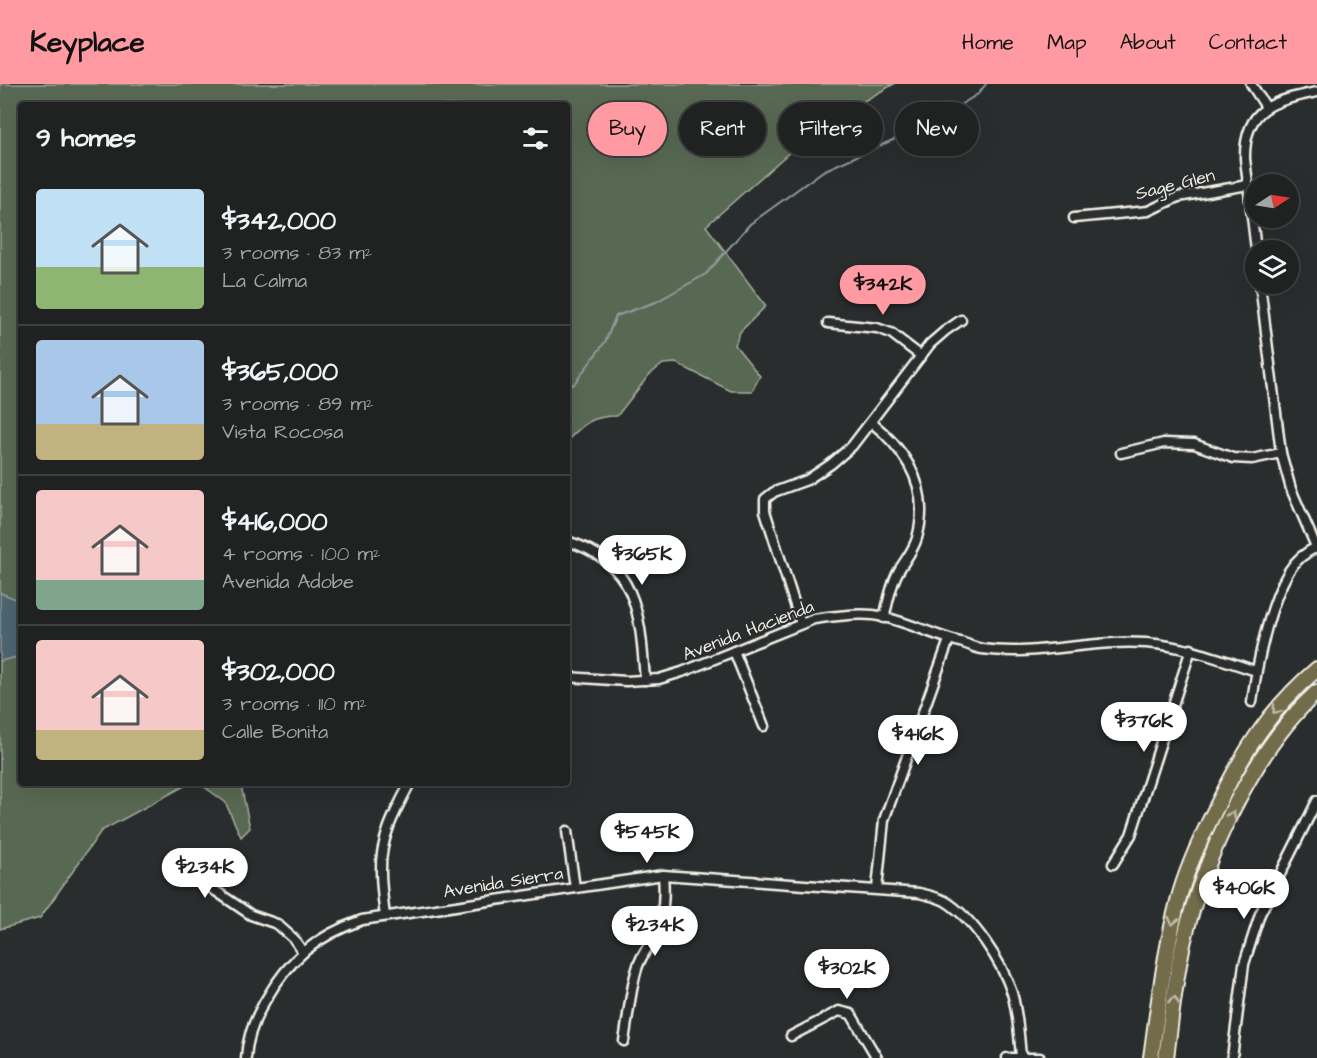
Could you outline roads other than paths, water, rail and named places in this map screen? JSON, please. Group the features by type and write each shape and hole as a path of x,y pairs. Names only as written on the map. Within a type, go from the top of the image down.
{"main road":[{"path":"1150,1058 1169,938 1190,863 1248,746 1280,705 1317,669"},
{"path":"1166,1058 1184,943 1207,868 1261,759 1276,735 1317,692"}],"street":[{"path":"1251,84 1266,107"},
{"path":"1247,174 1245,144 1252,121 1266,107 1281,100 1317,92"},
{"name":"Sage Glen","path":"1074,218 1148,211 1178,197 1245,186"},
{"path":"1252,702 1256,671 1276,600 1290,570 1305,553 1316,548 1291,489 1281,453 1261,294"},
{"path":"801,624 765,511 765,499 774,492 807,480 852,446 921,356 945,331 961,321"},
{"path":"828,323 877,328 891,333 921,356"},
{"path":"871,422 907,459 912,468 919,489 921,513 917,538 891,586 884,618"},
{"path":"1121,453 1164,443 1194,444 1233,458 1252,459 1281,453"},
{"path":"570,542 595,552 614,567 626,583 636,605 641,626 645,680"},
{"name":"Avenida Hacienda","path":"570,677 626,681 659,679 801,624 832,616 873,615 979,649 1008,652 1076,645 1144,643 1191,649 1256,671"},
{"path":"877,889 884,820 949,640"},
{"path":"1113,864 1131,835 1191,649"},
{"path":"734,651 764,726"},
{"path":"385,916 380,868 382,852 392,817 408,786"},
{"path":"1232,1058 1244,964 1260,914 1317,801"},
{"path":"567,831 575,888"},
{"path":"173,862 251,915 277,924 294,939 303,952"},
{"path":"624,1041 636,970 643,952 653,939 662,915 665,896 663,875"},
{"name":"Avenida Sierra","path":"246,1058 256,1017 277,980 303,952 340,927 385,916 663,875 919,893 946,902 969,921 993,954 1011,991 1018,1020 1021,1057"},
{"path":"791,1036 839,1011 851,1014 877,1058"},
{"path":"1007,1058 1040,1058"}],"water":[{"path":"0,593 18,600 18,657 0,661"}],"waterway":[{"path":"570,385 574,384 605,342 616,316 656,302 706,274 750,224 823,171 931,123 978,94 986,84"},
{"path":"1286,84 1302,84"}]}
